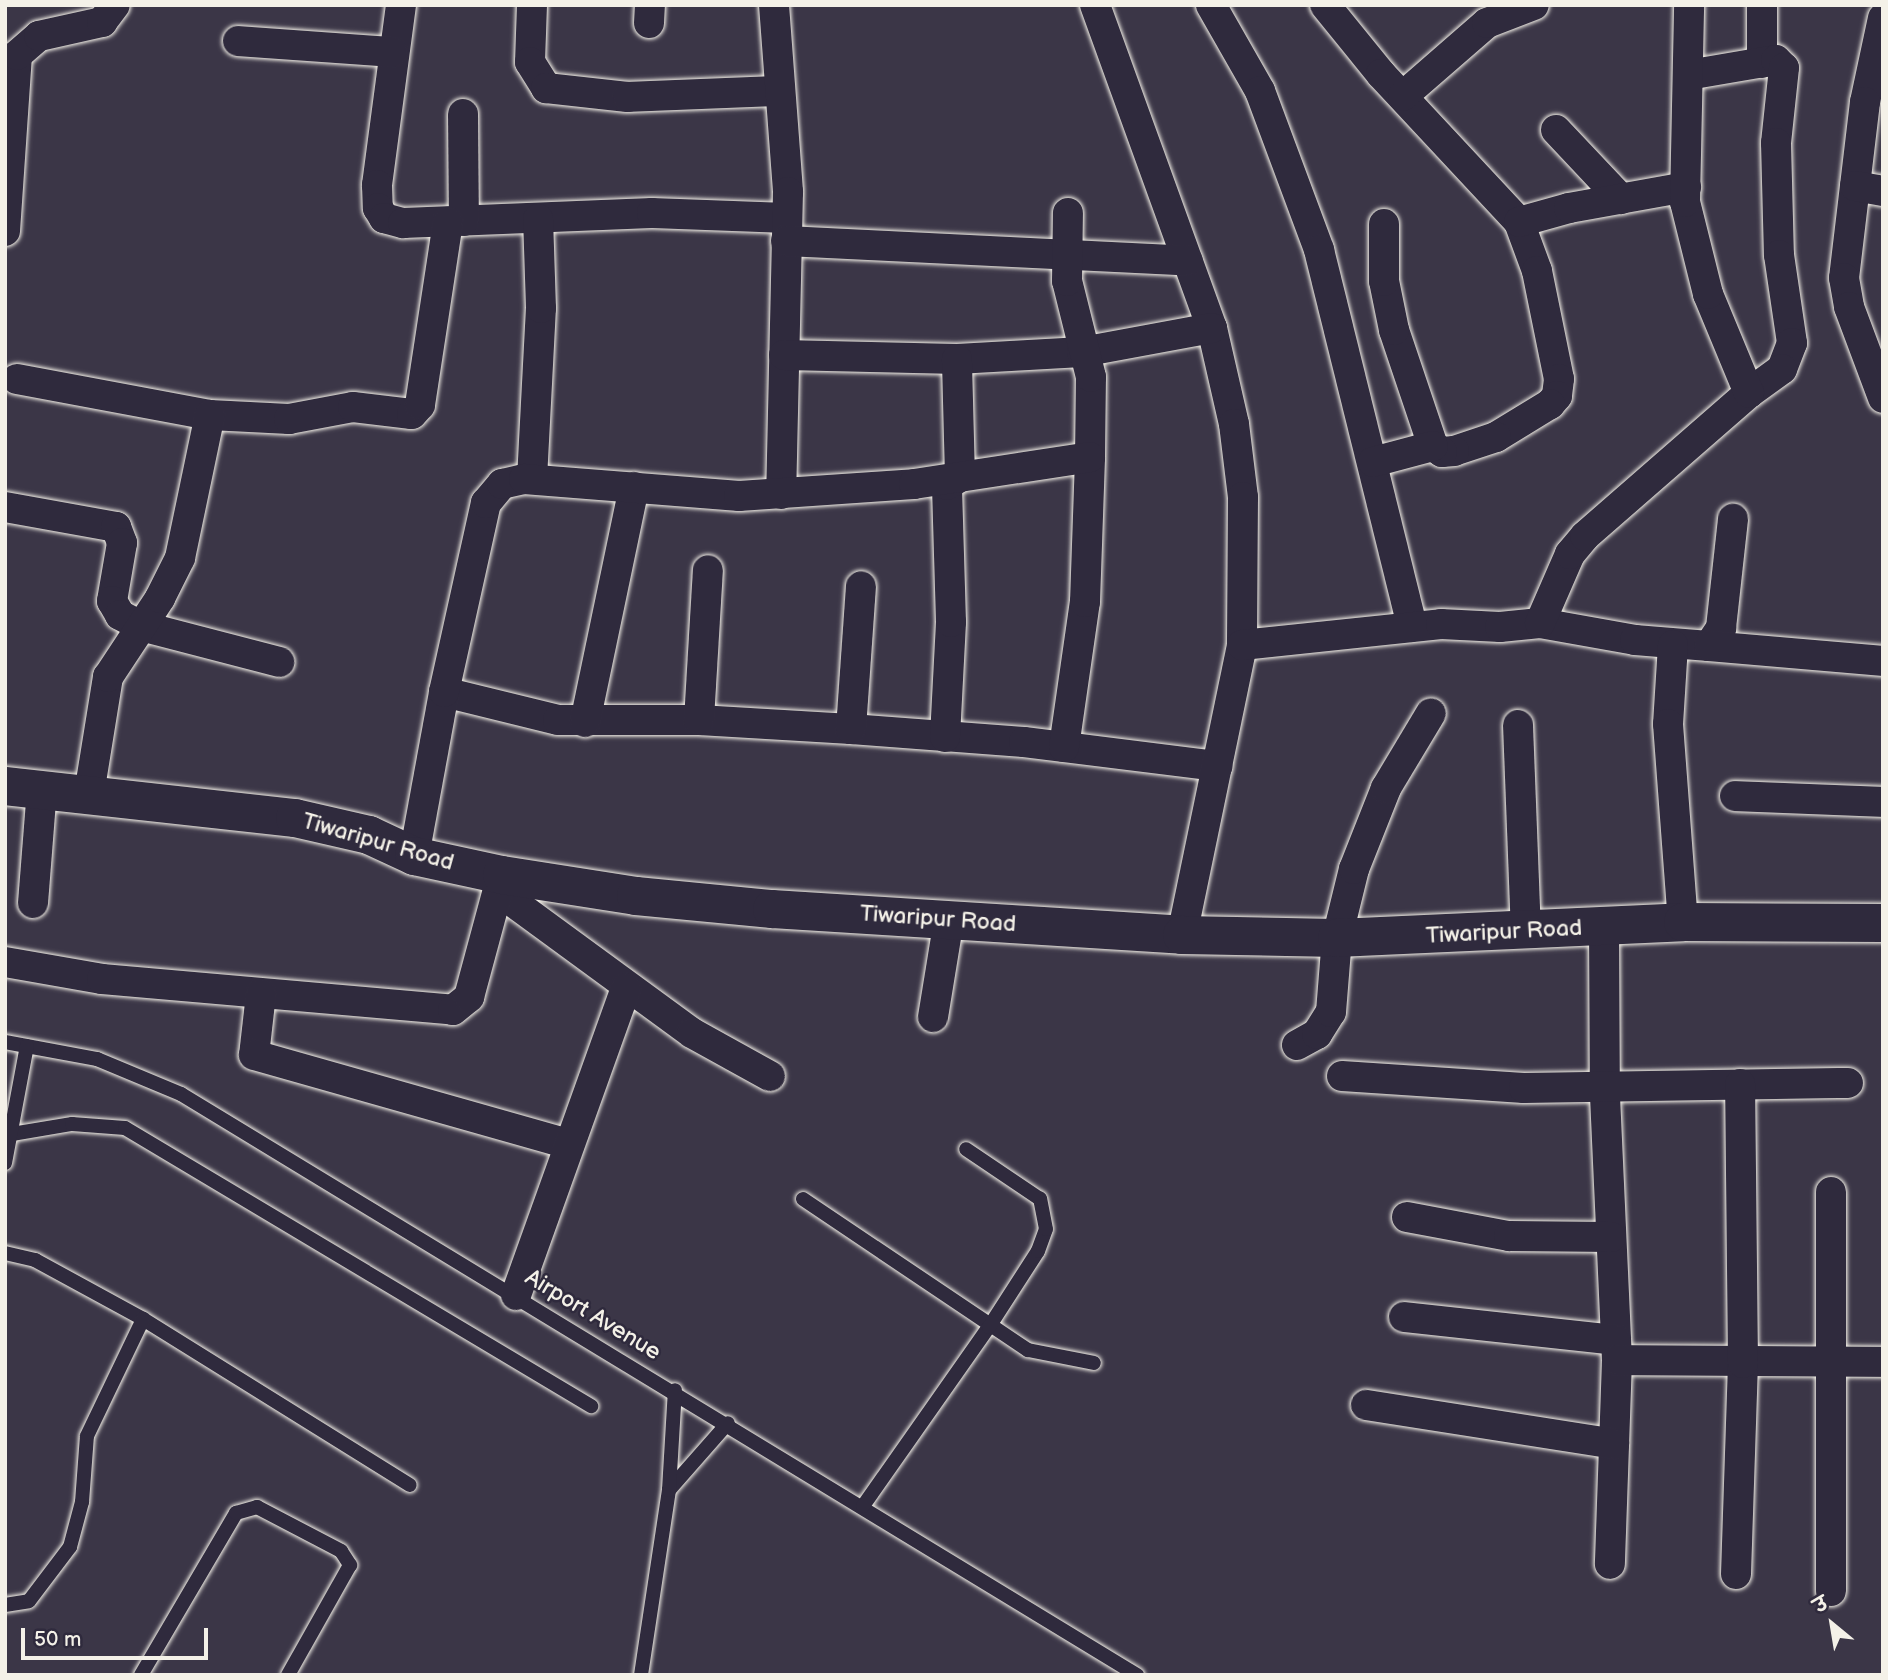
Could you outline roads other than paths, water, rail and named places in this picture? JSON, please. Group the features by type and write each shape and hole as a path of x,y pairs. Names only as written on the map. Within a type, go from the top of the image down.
{"street":[{"path":"5,230 17,55 39,36 102,22 115,5"},
{"path":"401,5 393,52 377,208 391,222 456,222 653,213 786,230 1188,261"},
{"path":"532,5 530,62 546,88 628,97 780,91"},
{"path":"774,5 786,230 781,494"},
{"path":"1095,5 1212,328 1234,424 1243,497 1242,645 1182,935"},
{"path":"1211,5 1260,91 1315,238 1373,462 1412,628"},
{"path":"1325,5 1403,96 1520,222 1537,271 1559,379 1557,396 1496,437 1442,453 1433,446 1395,330 1384,281 1384,224"},
{"path":"1403,96 1495,11 1534,5"},
{"path":"1689,5 1686,187 1708,294 1749,393"},
{"path":"1762,5 1762,63"},
{"path":"1883,18 1865,102 1869,188 1844,278 1849,307 1883,398"},
{"path":"238,41 393,52"},
{"path":"1540,623 1570,554 1586,536 1749,393 1782,369 1792,343 1779,255 1776,143 1784,68 1776,60 1688,75"},
{"path":"17,379 211,415 289,419 353,407 407,415 416,412 456,222 463,114"},
{"path":"1556,130 1621,199"},
{"path":"1520,222 1686,187"},
{"path":"1064,747 1085,602 1091,377 1070,306 1068,213"},
{"path":"532,479 541,309 538,219"},
{"path":"784,355 957,359 1082,352 1212,328"},
{"path":"957,359 960,477"},
{"path":"89,794 108,677 180,558 211,415"},
{"path":"1373,462 1433,446"},
{"path":"414,856 444,692 486,503 502,484 532,479 739,496 960,477 1090,457"},
{"path":"945,737 951,622 947,485 960,477"},
{"path":"584,722 634,487"},
{"path":"5,508 116,527 122,543 112,601 120,615 141,626 279,662"},
{"path":"1709,646 1721,628 1733,519"},
{"path":"699,720 708,570"},
{"path":"851,729 861,586"},
{"path":"1242,645 1412,628 1540,623 1673,645 1883,661"},
{"path":"1673,645 1668,724 1683,922"},
{"path":"444,692 558,720 699,720 851,729 1064,747 1218,766"},
{"path":"1297,1045 1317,1034 1331,1012 1337,938 1368,828 1386,788 1431,713"},
{"path":"1518,726 1526,933"},
{"path":"24,787 33,903"},
{"name":"Tiwaripur Road","path":"24,787 295,818 369,835 414,856 500,883 949,919 1182,935 1337,938 1526,933 1683,922 1883,923"},
{"path":"1735,796 1883,802"},
{"path":"5,962 102,979 261,994 356,998 453,1010 469,997 500,883 626,988 692,1033 770,1076"},
{"path":"933,1017 949,919"},
{"path":"1604,926 1604,1086 1616,1350 1610,1564"},
{"path":"516,1296 568,1144 626,988"},
{"path":"261,994 254,1055 568,1144"},
{"path":"1342,1076 1524,1088 1849,1083"},
{"path":"1736,1574 1743,1363 1740,1084"},
{"path":"1830,1591 1831,1192"},
{"path":"1407,1217 1509,1236 1611,1237"},
{"path":"1404,1317 1616,1350 1743,1363 1883,1362"},
{"path":"1366,1405 1614,1444"}],"lane":[{"name":"Airport Avenue","path":"5,1042 97,1059 181,1094 675,1390 1137,1675"},
{"path":"5,1163 27,1046"},
{"path":"12,1134 72,1124 125,1128 591,1406"},
{"path":"863,1506 989,1326 1038,1251 1046,1230 1045,1210 1027,1188 966,1149"},
{"path":"803,1199 1028,1350 1094,1363"},
{"path":"5,1253 34,1260 143,1319 410,1485"},
{"path":"5,1605 29,1601 70,1546 82,1502 87,1436 143,1319"},
{"path":"641,1675 669,1490 675,1390"},
{"path":"669,1490 728,1423"},
{"path":"141,1675 236,1513 257,1507 341,1551 350,1565 288,1675"}]}
